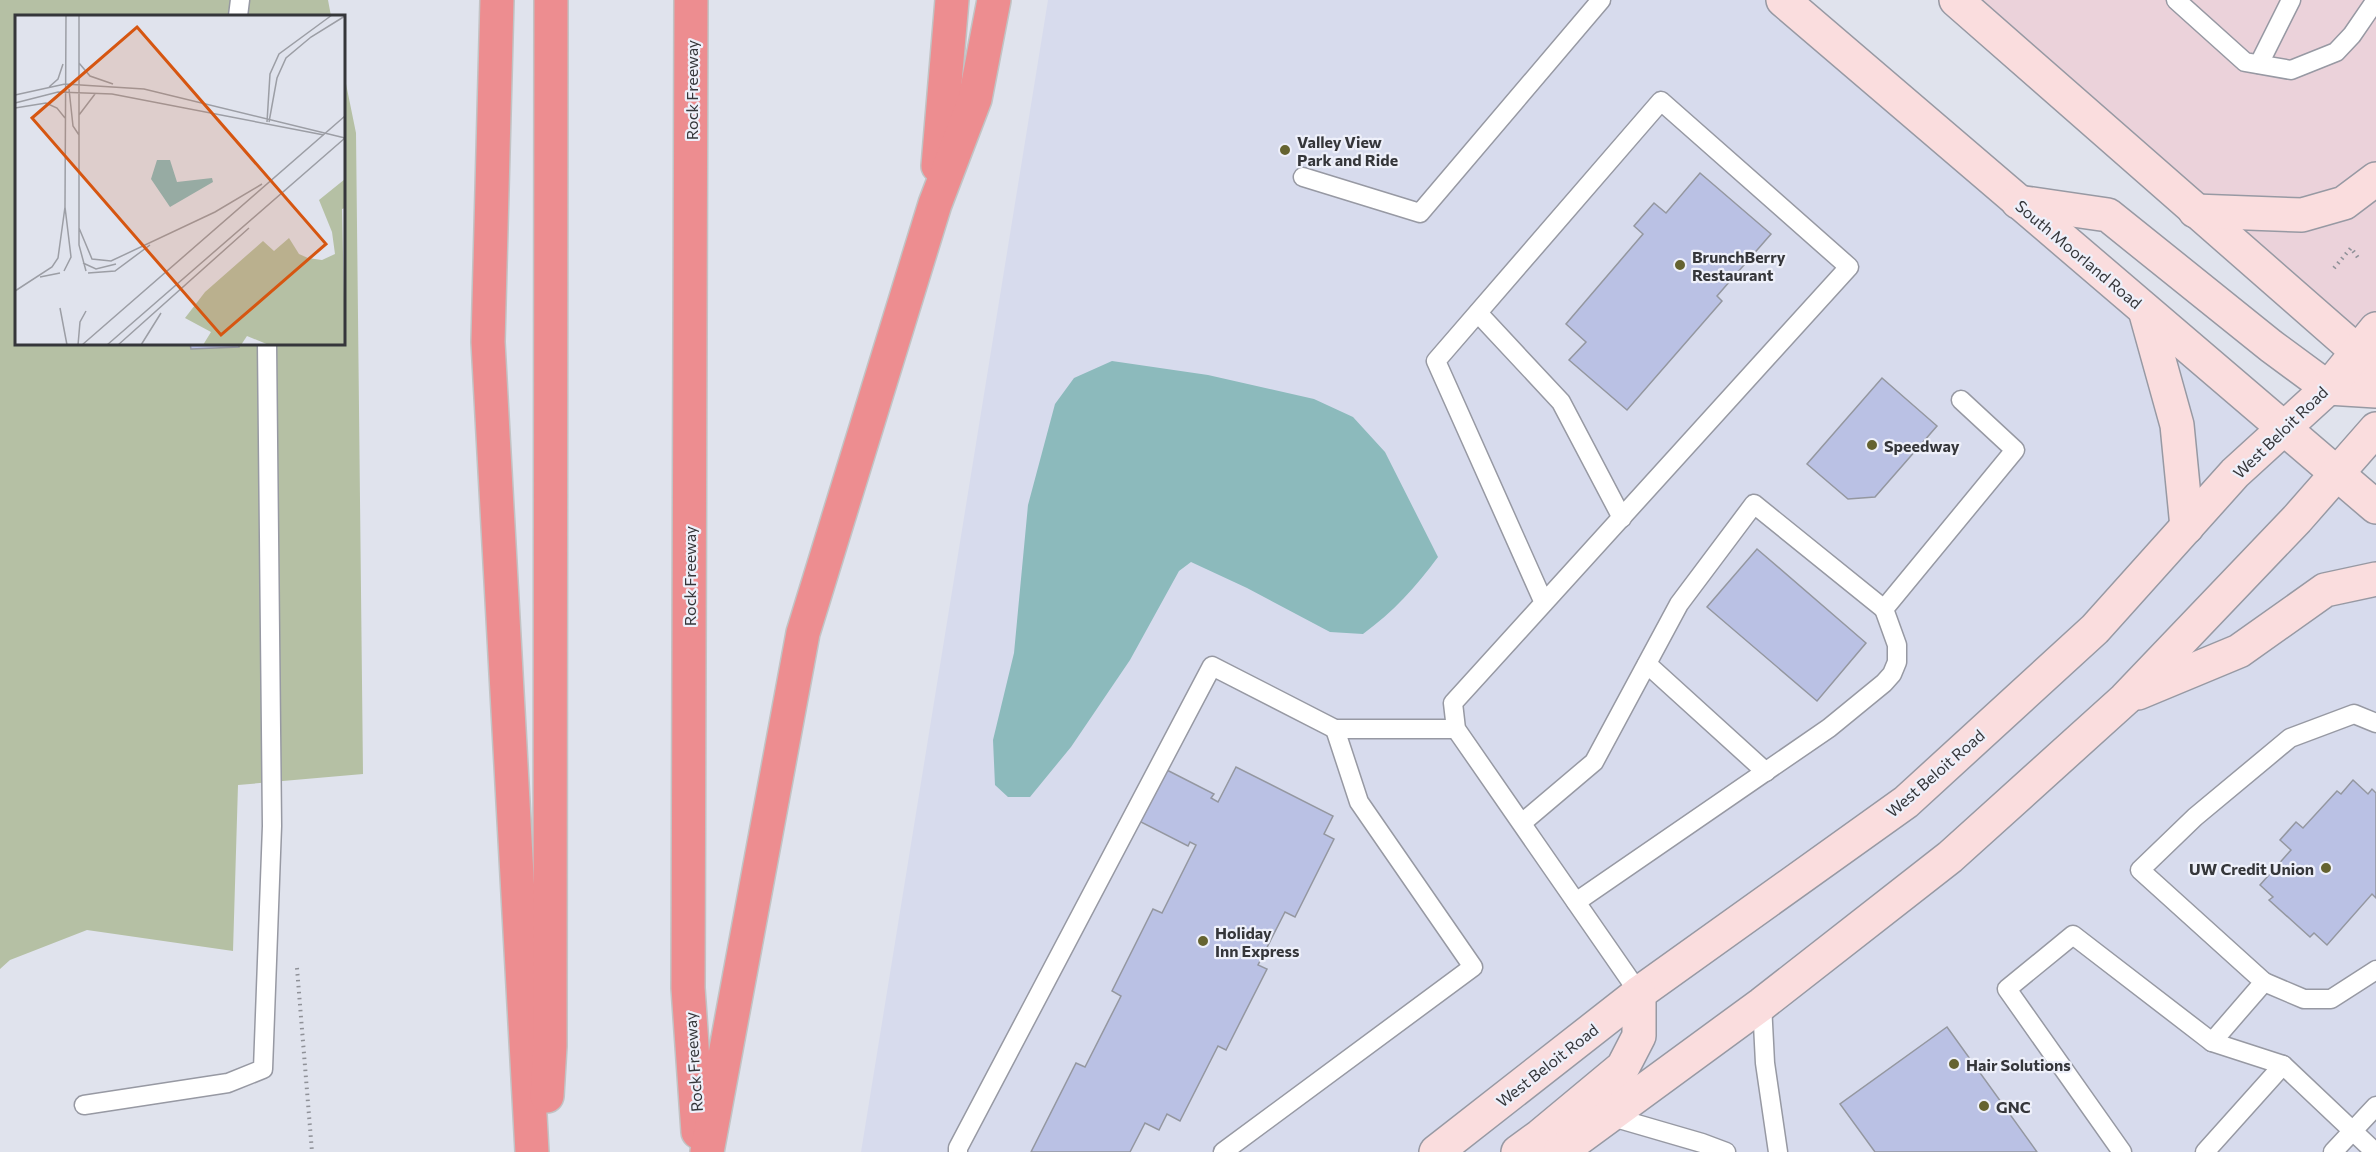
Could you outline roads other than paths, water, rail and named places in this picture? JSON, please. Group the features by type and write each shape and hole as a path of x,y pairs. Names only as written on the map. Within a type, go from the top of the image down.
{"highway":[{"path":"497,0 488,342 532,1152"},
{"path":"544,1152 550,1046 551,0"},
{"name":"Rock Freeway","path":"691,0 688,988 698,1152"},
{"path":"935,204 952,0"},
{"path":"949,35 957,0"},
{"path":"707,1152 803,633 935,204 975,99 994,0"}],"main road":[{"name":"South Moorland Road","path":"1783,0 2376,507"},
{"path":"1956,0 2195,211 2370,350"},
{"path":"2195,211 2302,215 2344,203 2376,179"},
{"path":"2018,202 2108,214 2271,346 2328,388 2376,391"},
{"path":"2145,310 2177,425 2187,527"},
{"name":"West Beloit Road","path":"1436,1152 1639,993 1906,802 2095,629 2235,473 2370,350"},
{"path":"1560,1152 1762,1004 1950,857 2125,699 2296,519 2376,429"},
{"path":"2125,699 2239,651 2325,590 2376,579"},
{"path":"1518,1152 1623,1067 1639,1036 1639,993"}],"lane":[{"path":"238,15 240,0"},
{"path":"1303,177 1420,213 1601,0"},
{"path":"2176,0 2245,62 2291,70 2336,52 2352,35 2376,0"},
{"path":"2259,64 2291,0"},
{"path":"1544,603 1436,361 1661,100 1849,267 1622,518 1544,603 1453,702 1456,729 1639,993"},
{"path":"1478,313 1562,402 1622,518"},
{"path":"84,1105 228,1083 263,1070 272,826 267,345"},
{"path":"1884,609 2015,450 1961,400"},
{"path":"1522,823 1594,762 1679,603 1754,504 1884,609 1897,645 1898,662 1884,683 1829,728 1576,902"},
{"path":"1647,664 1766,772"},
{"path":"958,1152 958,1148 1212,666 1335,729 1456,729"},
{"path":"2376,723 2354,714 2290,738 2195,817 2140,870 2264,982 2304,999 2331,999 2376,970"},
{"path":"1223,1152 1473,967 1359,802 1335,729"},
{"path":"2122,1152 2007,989 2073,935 2212,1042 2283,1065 2375,1152"},
{"path":"2212,1042 2264,982"},
{"path":"1762,1004 1765,1063 1774,1139 1778,1152"},
{"path":"2205,1152 2283,1065"},
{"path":"2333,1152 2376,1106"},
{"path":"1609,1116 1726,1152"}],"place":[{"name":"Valley View Park and Ride","path":"1285,150"},
{"name":"BrunchBerry Restaurant","path":"1680,265"},
{"name":"Speedway","path":"1872,445"},
{"name":"UW Credit Union","path":"2326,868"},
{"name":"Holiday Inn Express","path":"1203,941"},
{"name":"Hair Solutions","path":"1954,1064"},
{"name":"GNC","path":"1984,1106"}]}
